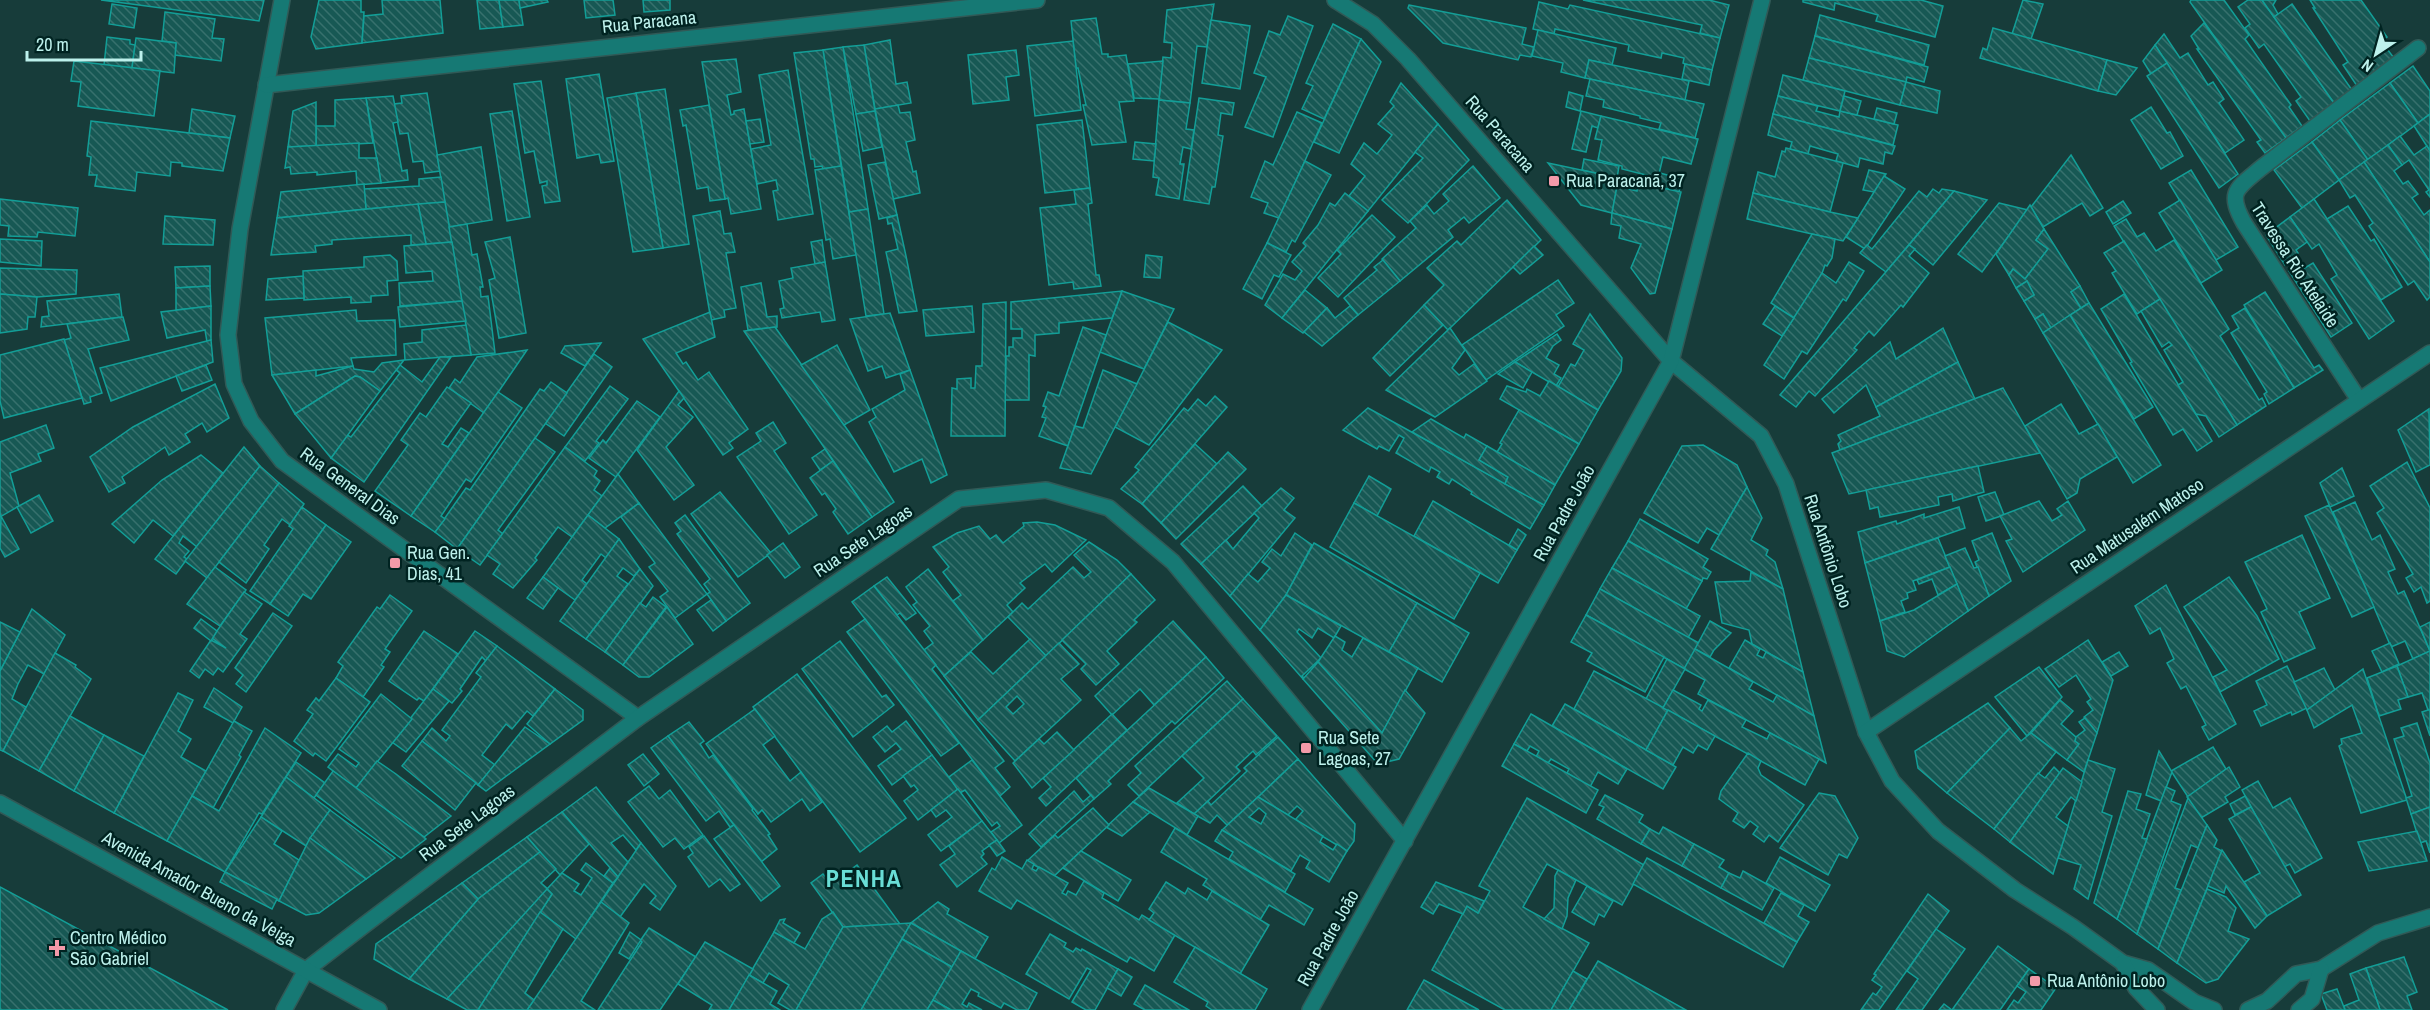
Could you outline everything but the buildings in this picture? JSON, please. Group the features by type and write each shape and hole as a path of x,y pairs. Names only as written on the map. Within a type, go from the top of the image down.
{"street":[{"name":"Rua General Dias","path":"282,0 240,229 228,334 234,384 251,421 282,461 638,718"},
{"name":"Rua Paracana","path":"266,85 1037,0"},
{"name":"Rua Paracana","path":"1335,0 1373,24 1408,58 1671,361"},
{"name":"Rua Padre João","path":"1310,1010 1671,361 1762,0"},
{"name":"Travessa Rio Atelaide","path":"2360,400 2244,223 2235,205 2235,196 2240,186 2261,168 2418,48"},
{"name":"Rua Matusalém Matoso","path":"1866,732 2430,353"},
{"name":"Rua Antônio Lobo","path":"1671,361 1761,436 1786,484 1866,732 1892,781 1938,831 2015,890 2073,927 2123,963"},
{"name":"Rua Sete Lagoas","path":"306,970 638,718 959,499 1046,490 1109,508 1173,562 1404,841"},
{"name":"Avenida Amador Bueno da Veiga","path":"0,802 379,1010"},
{"path":"2248,1010 2267,1001 2296,974 2321,969 2378,933 2430,917"},
{"path":"2123,963 2136,988 2157,1010"},
{"path":"2123,963 2148,970 2194,1002 2214,1010"},
{"path":"2299,1010 2312,999 2321,969"},
{"path":"284,1010 306,970"}],"place":[{"name":"Rua Paracanã, 37","path":"1554,181"},
{"name":"Rua Gen. Dias, 41","path":"395,563"},
{"name":"Rua Sete Lagoas, 27","path":"1306,748"},
{"name":"Centro Médico São Gabriel","path":"57,948"},
{"name":"Rua Antônio Lobo","path":"2035,981"}],"district":[{"name":"PENHA","path":"864,879"}]}
